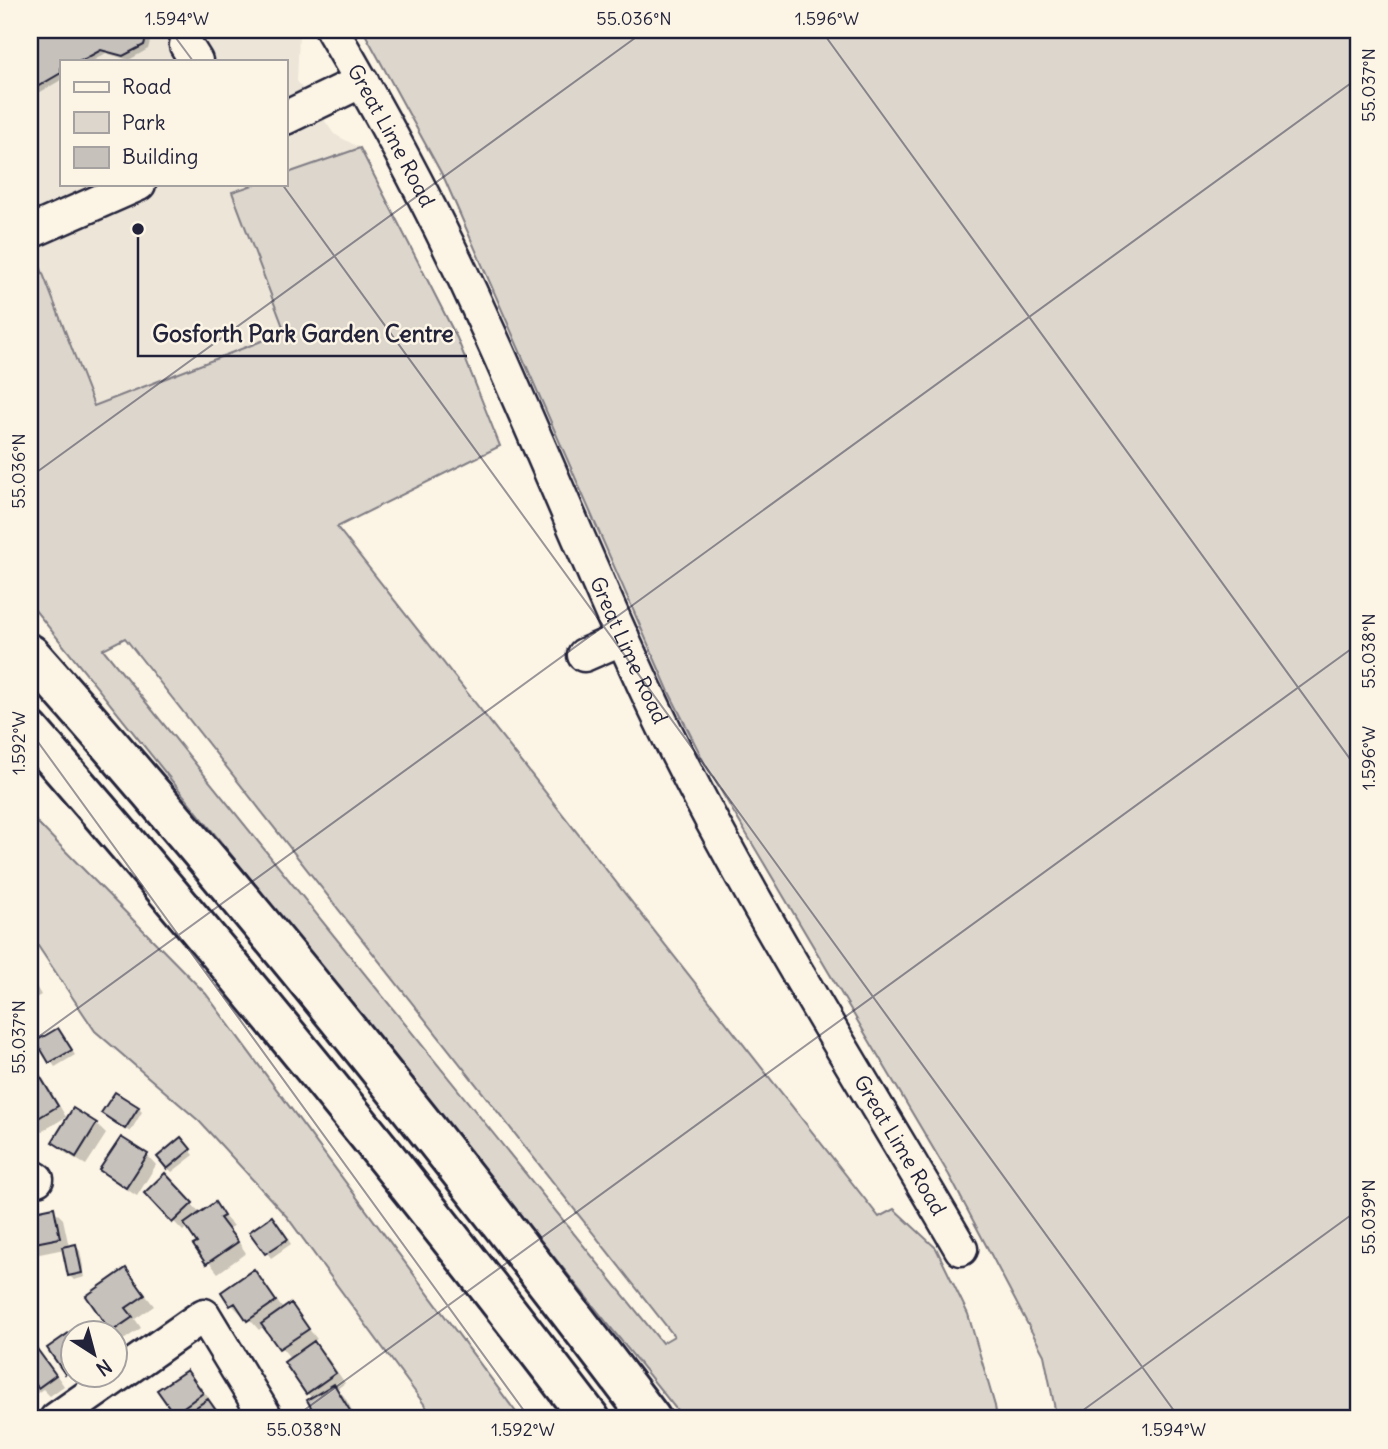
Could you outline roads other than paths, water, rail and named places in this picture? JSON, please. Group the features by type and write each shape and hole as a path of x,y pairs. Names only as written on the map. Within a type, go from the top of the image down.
{"main road":[{"path":"30,654 225,879 471,1184 651,1419"},
{"path":"30,731 175,898 388,1159 590,1419"}],"street":[{"name":"Great Lime Road","path":"332,30 415,177 488,327 623,638 712,824 788,960 879,1107 961,1249"},
{"path":"287,117 362,81"},
{"path":"30,232 134,186"},
{"path":"584,655 623,638"},
{"path":"55,1419 204,1315 267,1419"}],"place":[{"name":"Gosforth Park Garden Centre","path":"138,229"}]}
